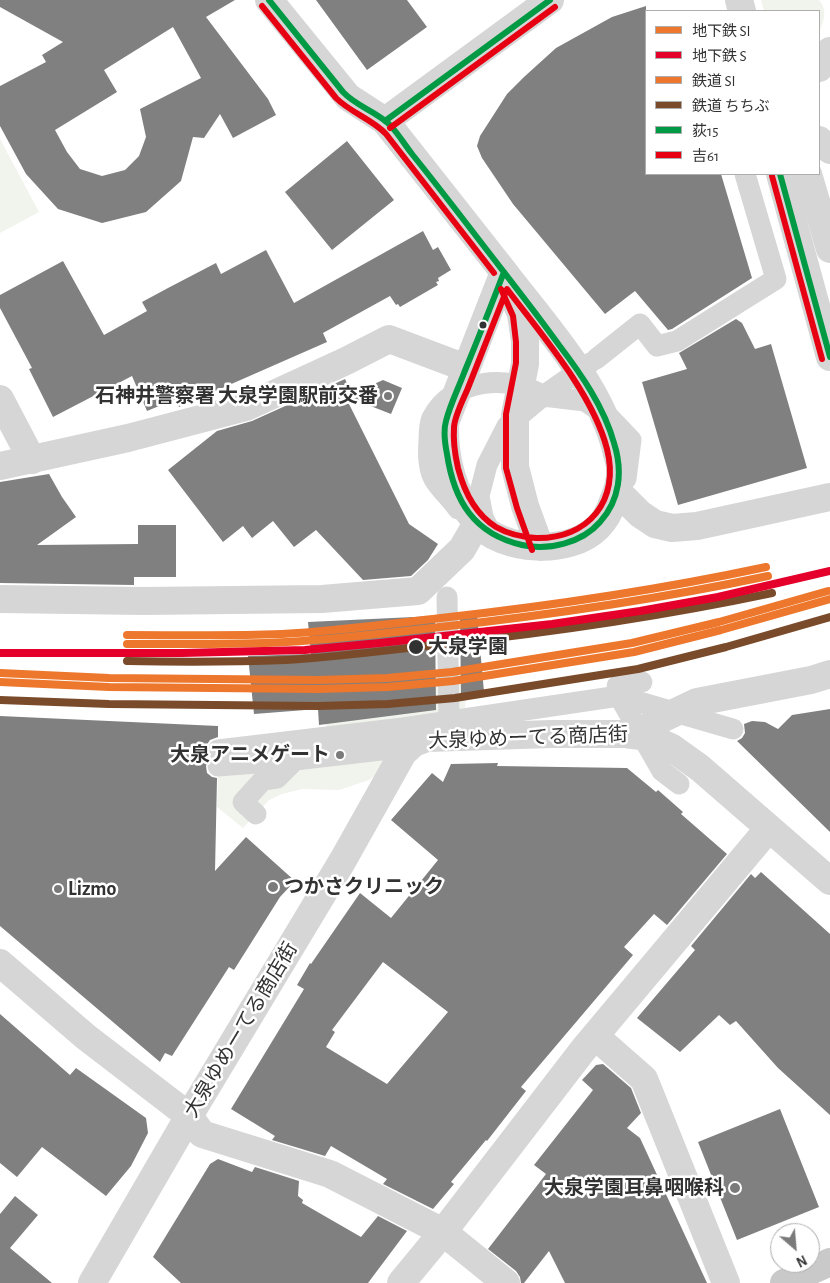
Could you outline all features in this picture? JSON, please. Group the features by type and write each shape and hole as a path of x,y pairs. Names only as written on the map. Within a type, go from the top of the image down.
{"main road":[{"path":"784,1283 830,1262"}],"street":[{"path":"269,0 348,98 385,121 504,272 582,376 600,408 612,437 620,469 617,491 609,511 597,528 581,538 563,545 540,547 516,544 485,533 466,508 456,489 448,464 444,445 445,423 458,379 504,272"},
{"path":"385,121 550,0"},
{"path":"820,66 830,51"},
{"path":"820,141 830,150"},
{"path":"485,533 479,496 487,465 507,426 543,396 596,359 640,324 648,351 677,341 776,279 746,175"},
{"path":"780,175 830,357"},
{"path":"808,175 830,249"},
{"path":"504,272 520,314 525,341 525,364 515,415 515,468 525,506 540,547"},
{"path":"0,466 128,438 246,407 346,362 389,340 458,379 474,384 501,382 531,388 543,396 585,401 610,418 631,440 628,474 616,505 593,538"},
{"path":"585,401 596,359"},
{"path":"0,400 32,460"},
{"path":"617,491 640,514 655,524 672,528 697,526 830,496"},
{"path":"0,600 322,599 418,591 462,549 485,533"},
{"path":"447,597 449,721"},
{"path":"649,737 653,723 697,702 811,680 830,674"},
{"path":"403,728 390,745 381,750 295,760 218,758 276,734 403,728 618,691 642,682"},
{"path":"618,691 733,729"},
{"path":"618,691 662,771 679,784"},
{"name":"大泉ゆめーてる商店街","path":"92,1283 189,1116 343,860 403,753 414,743 427,738 552,734 625,734 649,737 672,748 700,768 830,881"},
{"path":"256,814 243,802 263,780 278,778 295,760"},
{"path":"401,1283 444,1232 595,1036 770,828"},
{"path":"0,963 86,1037 189,1116 202,1134 330,1174 444,1232 506,1283"},
{"path":"595,1036 644,1079 726,1283"}],"shaded area":[{"path":"761,0 819,0 824,8 824,20 820,30 820,10 764,10"},
{"path":"0,139 39,212 0,233"},
{"name":"大泉アニメゲート","path":"465,669 467,680 465,710 369,780 339,790 302,789 282,794 269,800 243,828 217,807 219,742 326,727 324,693 388,677"}],"building":[{"path":"0,0 235,0 206,17 268,99 276,115 233,138 220,114 204,138 193,137 181,181 146,212 102,223 58,209 26,174 0,126 0,86 46,62 42,55 63,42 0,7","holes":["173,27 201,78 140,109 146,137 139,156 125,170 102,176 80,169 67,152 55,130 117,92 104,70"]},
{"path":"316,0 407,0 427,27 367,70"},
{"path":"646,6 645,175 721,175 752,278 668,330 635,291 605,314 513,204 482,158 477,146 480,136 507,94 524,77 556,48 612,17"},
{"path":"347,141 394,200 332,250 285,192"},
{"path":"423,231 433,250 438,247 451,270 438,278 439,281 436,282 438,285 400,307 398,304 396,305 390,296 323,333 327,342 179,407 176,399 147,411 132,376 53,417 29,369 32,368 0,308 0,295 63,261 104,335 147,311 142,302 168,288 216,263 221,274 266,250 294,303"},
{"path":"736,319 742,323 755,349 771,344 807,468 678,505 642,382 687,369 679,353"},
{"path":"345,379 352,394 383,380 402,388 391,414 345,396 409,524 438,544 428,560 411,576 363,580 316,530 294,547 273,521 252,538 243,526 223,542 168,470 217,431 252,421"},
{"path":"49,474 76,517 37,545 138,544 138,525 176,525 176,577 134,577 134,585 0,583 0,482"},
{"path":"477,614 484,692 461,695 460,615"},
{"path":"435,616 436,710 319,725 318,709 254,714 248,656 311,654 308,622"},
{"path":"830,709 830,832 737,741 745,733 744,724 752,721 765,722 778,729 792,715"},
{"name":"Lizmo","path":"0,716 218,726 218,737 210,740 206,746 209,758 206,766 207,773 217,778 215,871 246,837 295,881 280,897 234,970 229,967 172,1056 165,1053 160,1062 0,926"},
{"path":"498,763 497,766 627,768 656,792 658,790 683,812 681,814 727,854 667,925 654,914 624,947 633,955 521,1087 526,1091 487,1141 451,1182 454,1184 433,1209 383,1184 387,1179 331,1146 325,1156 272,1140 275,1136 231,1109 304,989 297,985 310,963 360,893 391,918 438,860 391,820 432,773 443,782 451,764","holes":["383,962 448,1012 387,1084 326,1047 335,1032 332,1030"]},
{"path":"761,872 830,934 830,1115 778,1068 736,1021 730,1025 719,1015 680,1052 637,1018 695,950 691,946 751,874 755,878"},
{"path":"0,1014 70,1075 76,1068 146,1118 148,1133 131,1166 106,1196 42,1147 17,1177 0,1163"},
{"path":"603,1064 631,1088 641,1113 627,1128 640,1138 707,1283 565,1283 549,1251 524,1283 521,1283 516,1271 488,1249 546,1174 534,1165 593,1090 582,1080 596,1065"},
{"path":"780,1109 819,1207 779,1223 770,1223 770,1227 737,1240 698,1142"},
{"path":"218,1159 252,1172 255,1167 299,1181 298,1196 303,1200 302,1203 361,1237 378,1216 407,1231 368,1283 181,1283 153,1257 210,1164"},
{"path":"15,1196 38,1215 10,1248 52,1283 0,1283 0,1214"}],"metro line":[{"name":"S","path":"0,653 182,653 305,650 380,643 552,624 640,611 718,597 830,571"},
{"name":"SI","path":"127,644 266,643 382,634 604,606 768,576"},
{"name":"SI","path":"0,682 109,687 318,689 388,687 453,681 634,652 830,599"}],"rail line":[{"name":"SI","path":"127,635 282,634 362,627 604,597 766,567"},
{"name":"SI","path":"0,673 109,678 318,680 387,678 452,672 632,643 719,622 828,591"},
{"name":"ちちぶ","path":"127,661 266,661 345,655 567,629 690,609 772,593"},
{"name":"ちちぶ","path":"0,700 109,704 318,706 388,704 455,698 638,669 726,647 830,617"}],"transit line":[{"name":"荻15","path":"269,0 343,92 384,119 395,131 409,150 458,212 506,274 527,302 575,367 598,404 610,430 617,454 619,474 616,495 607,513 593,529 564,544 532,547 505,540 491,533 479,524 461,501 450,471 446,450 445,425 504,272"},
{"name":"荻15","path":"385,121 550,0"},
{"name":"吉61","path":"262,6 336,98 386,134 494,273"},
{"name":"吉61","path":"390,128 555,7"},
{"name":"荻15","path":"780,175 830,357"},
{"name":"吉61","path":"772,176 822,359"},
{"name":"吉61","path":"501,289 513,316 516,342 516,363 506,414 506,468 517,508 532,550"},
{"name":"吉61","path":"507,289 550,345 578,386 600,428 607,449 610,468 609,485 604,500 596,513 585,524 571,532 555,537 536,538 520,536 496,527 482,516 471,501 460,477 454,448 456,418 507,289"}],"place":[{"name":"石神井警察署 大泉学園駅前交番","path":"388,396"},
{"name":"大泉学園","path":"416,647"},
{"name":"大泉アニメゲート","path":"340,755"},
{"name":"つかさクリニック","path":"273,887"},
{"name":"Lizmo","path":"58,889"},
{"name":"大泉学園耳鼻咽喉科","path":"735,1188"}]}
